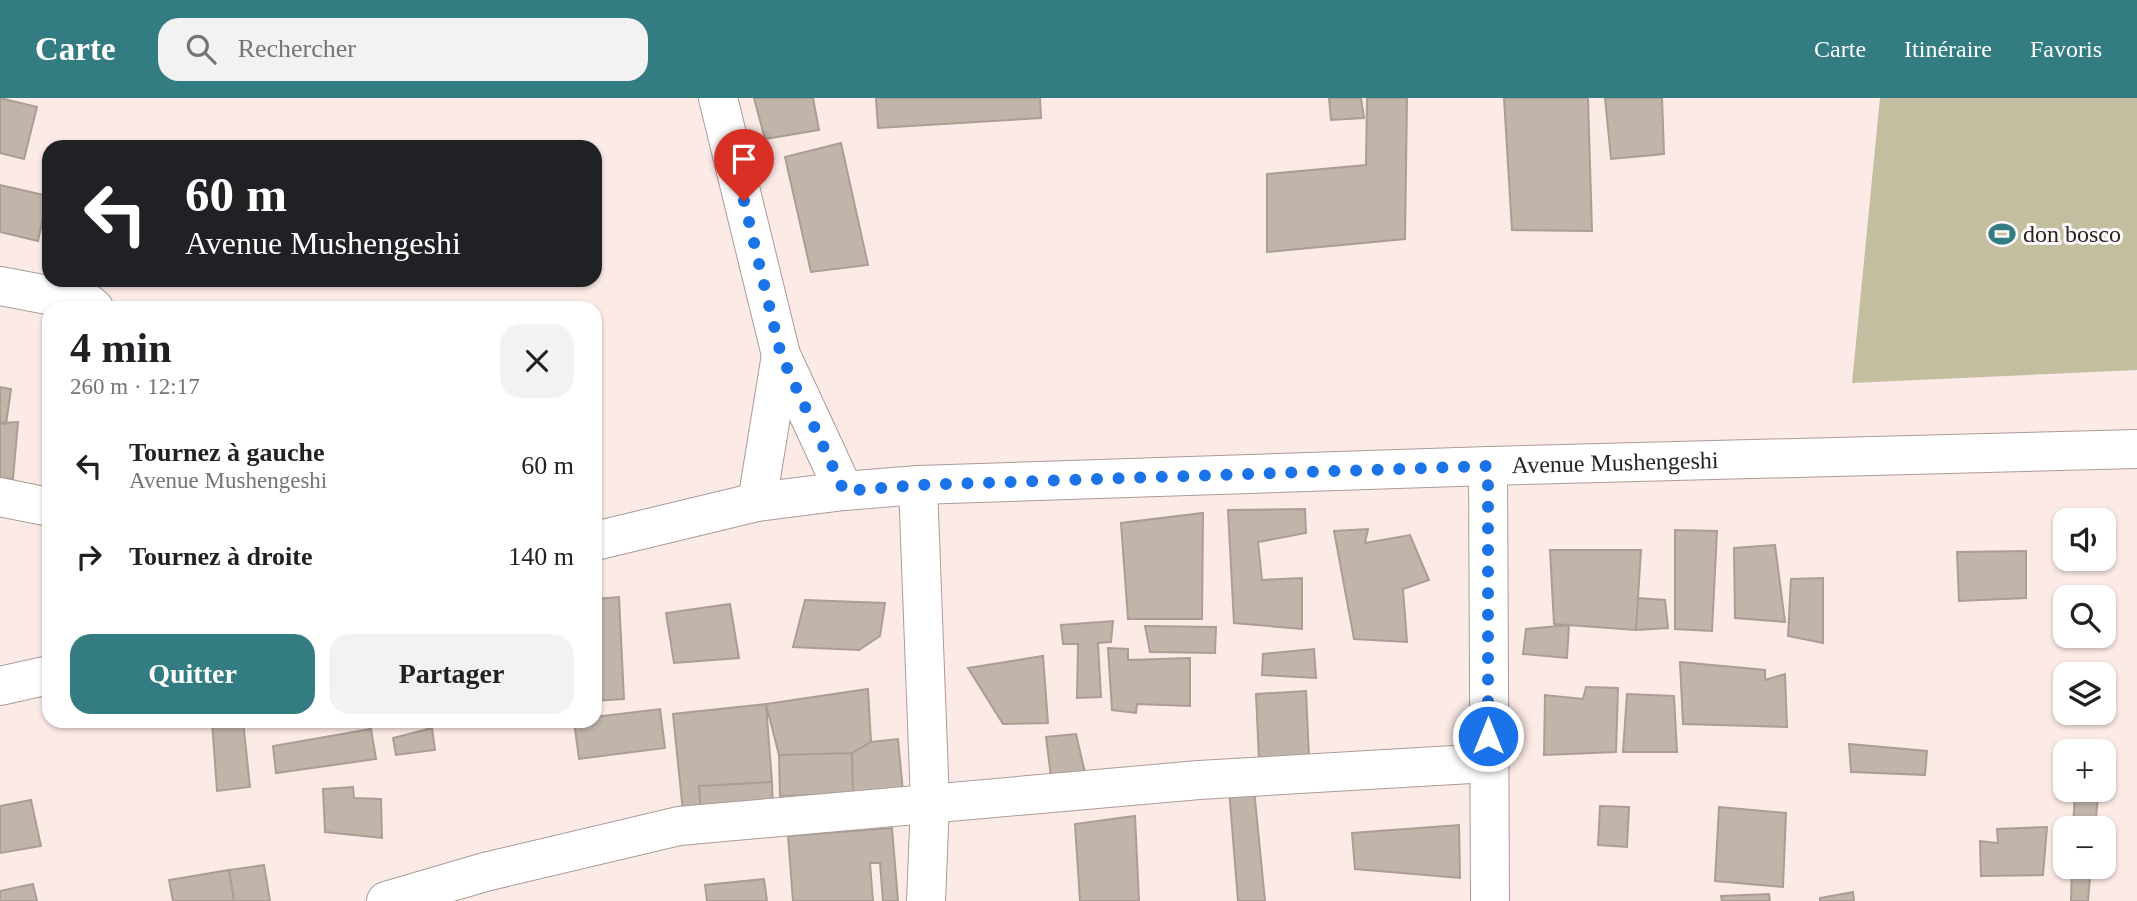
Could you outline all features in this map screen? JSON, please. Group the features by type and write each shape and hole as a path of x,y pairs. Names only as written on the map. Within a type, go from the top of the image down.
{"street":[{"path":"718,98 781,355 844,491"},
{"path":"0,286 79,301"},
{"path":"757,502 781,355"},
{"name":"Avenue Mushengeshi","path":"602,539 757,502 918,485 1488,466 2137,449"},
{"path":"1488,466 1490,901"},
{"path":"918,485 930,803 926,901"},
{"path":"0,497 42,506"},
{"path":"0,686 42,677"},
{"path":"386,901 485,872 679,826 1199,780 1488,763"}],"shaded area":[{"name":"don bosco","path":"1880,98 2137,98 2137,370 1852,383"}],"building":[{"path":"0,98 37,107 24,159 0,153"},
{"path":"754,98 813,98 819,130 765,139"},
{"path":"876,98 1040,98 1041,118 878,128"},
{"path":"1329,98 1361,98 1364,118 1331,120"},
{"path":"1367,98 1407,98 1405,239 1267,252 1267,174 1366,165"},
{"path":"1504,98 1588,98 1592,231 1512,230"},
{"path":"1605,98 1662,98 1664,154 1611,159"},
{"path":"841,143 868,265 811,272 785,157"},
{"path":"0,185 42,195 42,223 38,241 0,232"},
{"path":"0,387 11,389 6,424 0,423"},
{"path":"18,422 13,479 0,478 0,423"},
{"path":"1305,509 1306,533 1258,542 1262,580 1302,578 1302,629 1234,623 1228,510"},
{"path":"1203,513 1202,619 1128,619 1121,523"},
{"path":"1368,529 1365,543 1410,535 1429,580 1403,589 1407,642 1354,639 1334,531"},
{"path":"1675,530 1717,531 1712,631 1675,629"},
{"path":"1775,545 1785,622 1735,618 1734,548"},
{"path":"1550,550 1641,550 1636,630 1554,624"},
{"path":"2026,551 2026,598 1959,601 1957,552"},
{"path":"1823,578 1823,643 1788,636 1791,579"},
{"path":"619,597 624,699 602,701 602,598"},
{"path":"1638,598 1665,600 1668,628 1636,630"},
{"path":"805,600 885,603 880,636 859,650 793,647"},
{"path":"730,604 739,658 674,663 666,613"},
{"path":"1113,621 1111,642 1098,643 1101,697 1077,698 1078,644 1063,644 1061,625"},
{"path":"1569,625 1567,658 1523,654 1526,629"},
{"path":"1145,626 1216,627 1215,653 1150,652"},
{"path":"1108,648 1128,649 1128,660 1190,658 1190,706 1137,704 1136,713 1112,710"},
{"path":"1314,649 1316,678 1262,675 1263,654"},
{"path":"1043,656 1048,723 1003,724 968,668"},
{"path":"1680,662 1765,670 1765,680 1785,674 1787,727 1683,724"},
{"path":"1586,687 1618,688 1616,752 1544,755 1545,695 1583,699"},
{"path":"868,689 871,742 852,753 779,755 766,704"},
{"path":"1306,691 1309,757 1259,760 1256,694"},
{"path":"1627,694 1674,696 1677,752 1623,752"},
{"path":"766,704 772,782 699,786 701,813 683,812 673,714"},
{"path":"660,709 665,748 579,759 575,728 602,728 602,716"},
{"path":"212,728 244,728 250,787 217,791"},
{"path":"432,728 435,750 396,755 393,738"},
{"path":"371,729 376,759 276,773 273,746"},
{"path":"1076,734 1086,777 1051,777 1046,737"},
{"path":"898,739 903,792 853,794 852,753 871,742"},
{"path":"1849,744 1927,751 1925,775 1851,772"},
{"path":"852,753 853,794 780,796 779,755"},
{"path":"772,782 773,809 701,813 699,786"},
{"path":"353,787 354,798 381,799 382,838 325,832 323,789"},
{"path":"1229,789 1254,789 1265,901 1238,901"},
{"path":"31,800 41,846 0,853 0,806"},
{"path":"2074,802 2098,802 2096,816 2074,816"},
{"path":"1600,806 1629,807 1627,847 1598,845"},
{"path":"1719,807 1786,813 1783,887 1715,881"},
{"path":"1135,816 1139,901 1080,901 1075,824"},
{"path":"1459,825 1460,878 1355,869 1352,833"},
{"path":"2047,827 2043,875 1981,876 1980,841 1998,843 1997,829"},
{"path":"892,828 898,901 883,901 880,863 870,863 873,901 793,901 788,836"},
{"path":"264,865 270,901 234,901 229,870"},
{"path":"229,870 234,901 173,901 169,880"},
{"path":"764,879 767,901 707,901 705,885"},
{"path":"2072,879 2090,879 2088,901 2071,901"},
{"path":"33,884 37,901 0,901 0,891"},
{"path":"1853,892 1854,901 1820,901 1820,898"},
{"path":"1769,894 1770,901 1722,901 1721,896"}],"place":[{"name":"don bosco","path":"2002,234"}],"route":[{"path":"744,201 781,355 844,491 918,485 1488,466 1488,736"}]}
